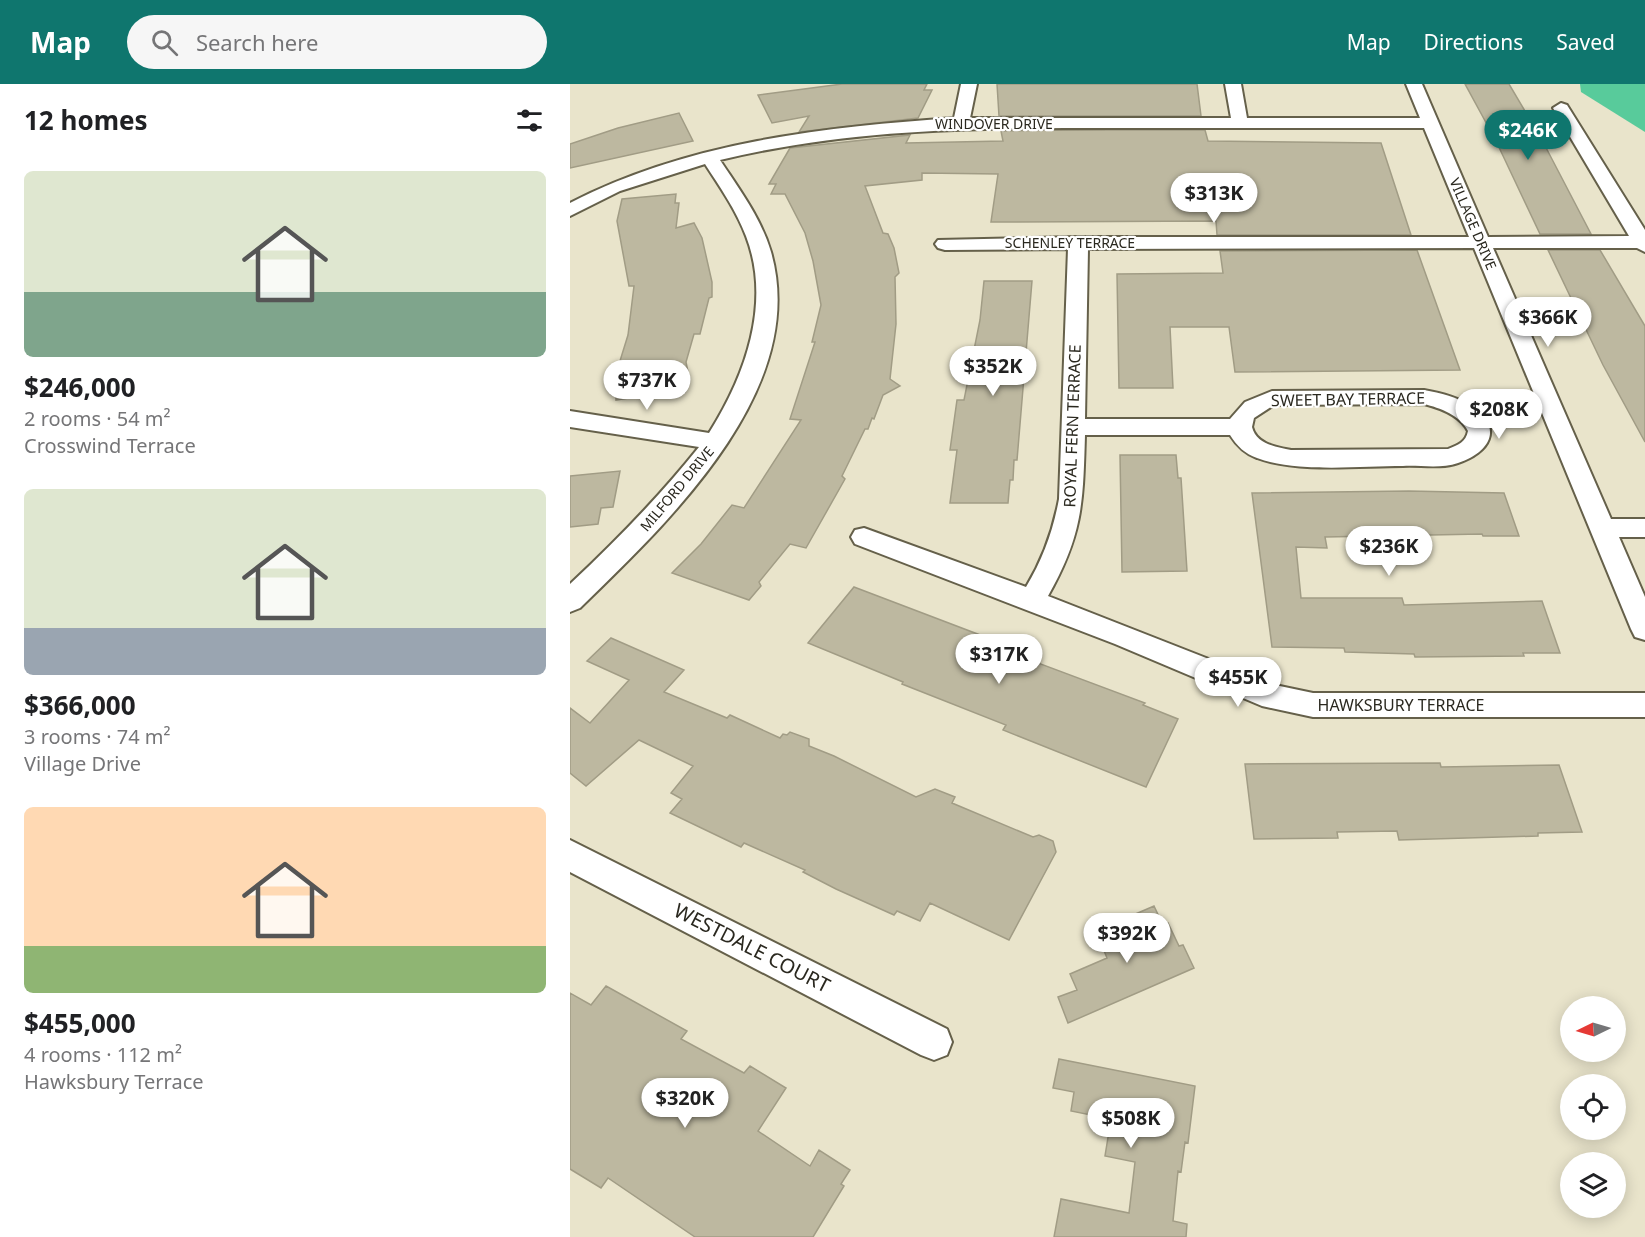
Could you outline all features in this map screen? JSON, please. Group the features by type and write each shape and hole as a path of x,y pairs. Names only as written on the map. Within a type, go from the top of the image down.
{"street":[{"path":"961,123 969,84"},
{"path":"1233,84 1240,123"},
{"name":"VILLAGE DRIVE","path":"1413,84 1645,629"},
{"path":"1561,108 1644,244"},
{"name":"WINDOVER DRIVE","path":"570,210 615,187 648,174 709,157 814,135 866,129 961,123 1430,123"},
{"name":"MILFORD DRIVE","path":"570,601 649,525 686,483 716,442 739,402 755,363 764,327 767,296 765,266 757,238 745,214 709,157"},
{"name":"ROYAL FERN TERRACE","path":"1032,600 1054,562 1067,527 1071,499 1078,243"},
{"name":"SCHENLEY TERRACE","path":"945,244 1644,244"},
{"name":"SWEET BAY TERRACE","path":"1424,397 1454,404 1470,414 1477,424 1479,435 1474,446 1466,452 1451,457 1291,458 1272,455 1256,448 1245,439 1240,427 1246,410 1258,402 1272,398 1424,397"},
{"path":"570,419 716,442"},
{"path":"1073,427 1240,427"},
{"path":"1602,528 1645,528"},
{"name":"HAWKSBURY TERRACE","path":"864,537 1032,600 1272,697 1313,705 1645,705"},
{"name":"WESTDALE COURT","path":"570,855 934,1042"}],"green space":[{"path":"1580,84 1645,84 1645,132 1581,92"}],"building":[{"path":"842,84 927,84 924,90 932,90 918,118 799,132 809,116 772,123 758,95"},
{"path":"997,84 1197,84 1201,116 999,116"},
{"path":"1465,84 1509,84 1542,140 1591,234 1540,234 1496,141"},
{"path":"679,113 693,141 570,168 570,144 618,128"},
{"path":"1205,130 1208,141 1381,143 1411,235 1217,235 1216,221 991,222 998,174 922,173 922,180 865,186 883,233 888,234 894,248 899,273 895,277 896,324 890,379 900,386 883,395 874,419 872,418 868,429 865,429 842,476 845,479 806,548 790,544 759,582 761,586 749,600 672,573 701,544 732,505 744,508 801,420 790,419 815,342 812,342 821,305 805,233 785,194 771,194 776,184 769,184 790,148 910,135 906,143 1003,141 1001,131"},
{"path":"676,194 675,203 679,203 676,228 694,223 702,238 712,282 712,297 709,298 700,334 694,334 686,362 689,377 682,378 685,392 658,397 658,393 616,400 615,377 628,335 634,286 629,286 617,221 622,199"},
{"path":"1417,250 1460,370 1235,372 1229,327 1170,327 1173,388 1119,388 1117,274 1223,273 1220,251"},
{"path":"1548,250 1600,250 1645,326 1645,442 1603,365"},
{"path":"984,281 1032,281 1017,460 1014,460 1008,503 950,503 957,450 950,450 957,400 964,400 980,320"},
{"path":"1120,455 1176,455 1178,478 1181,478 1187,571 1122,572"},
{"path":"620,471 613,507 601,508 598,524 570,527 570,476"},
{"path":"1409,491 1504,493 1519,536 1483,536 1482,534 1325,537 1327,548 1296,547 1301,598 1402,598 1404,605 1542,601 1560,653 1523,653 1524,656 1415,657 1414,654 1345,652 1344,648 1272,647 1252,493"},
{"path":"854,587 1009,646 1006,651 1145,703 1143,705 1178,719 1146,787 1003,730 1006,725 902,684 903,682 808,643"},
{"path":"611,638 684,670 664,692 727,718 730,715 780,738 783,734 787,735 790,732 809,739 809,746 916,797 935,789 955,797 952,803 1033,837 1039,835 1053,841 1056,852 1009,940 930,903 920,921 897,911 894,915 836,889 803,872 805,870 744,843 741,847 670,813 682,799 671,793 693,766 639,740 586,786 570,773 570,708 590,723 629,680 587,661"},
{"path":"1440,763 1441,767 1559,765 1582,832 1538,833 1538,836 1399,840 1397,831 1337,832 1338,838 1254,839 1245,764"},
{"path":"1154,906 1163,925 1168,923 1179,946 1183,945 1194,968 1068,1023 1058,997 1077,990 1070,974 1107,958 1096,931"},
{"path":"606,986 687,1031 681,1039 744,1073 750,1066 786,1088 758,1131 810,1166 819,1150 850,1170 841,1184 844,1186 813,1237 695,1237 608,1178 601,1188 570,1169 570,993 591,1005"},
{"path":"1059,1059 1195,1086 1188,1143 1185,1142 1181,1172 1178,1171 1173,1221 1187,1224 1186,1237 1054,1237 1061,1199 1129,1213 1135,1162 1105,1156 1111,1119 1071,1111 1074,1092 1053,1088"}]}
